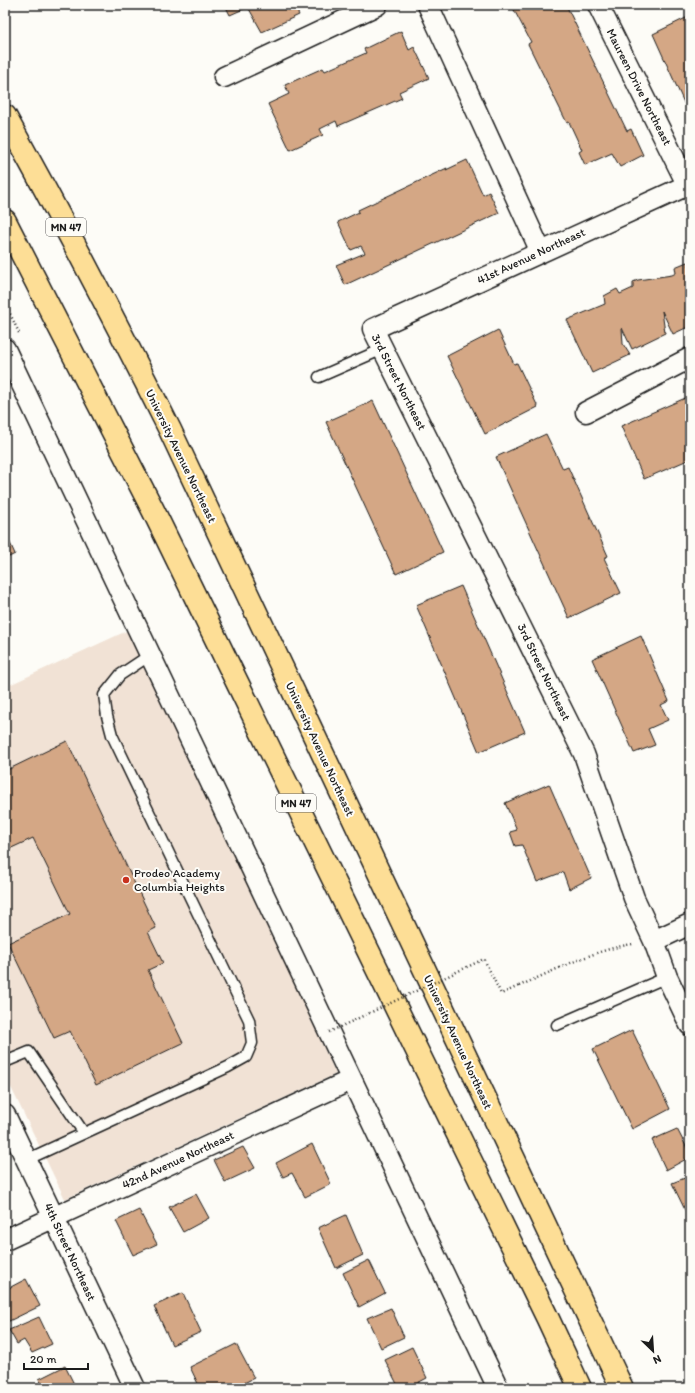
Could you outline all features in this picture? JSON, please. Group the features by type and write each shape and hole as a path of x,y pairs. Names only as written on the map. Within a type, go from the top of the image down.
{"main road":[{"name":"University Avenue Northeast","path":"5,116 43,184 125,339 170,430 622,1388"},
{"name":"MN 47","path":"5,222 153,510 548,1319 580,1388"}],"street":[{"path":"224,77 377,5"},
{"path":"428,5 541,252"},
{"name":"Maureen Drive Northeast","path":"598,5 689,186"},
{"name":"41st Avenue Northeast","path":"372,329 689,186"},
{"name":"3rd Street Northeast","path":"372,329 584,754 634,898 654,941 667,976 690,1025"},
{"path":"5,349 498,1388"},
{"path":"586,412 690,358"},
{"path":"654,941 690,924"},
{"name":"42nd Avenue Northeast","path":"5,1240 351,1080"},
{"name":"4th Street Northeast","path":"5,1115 135,1388"}],"lane":[{"path":"319,377 383,349"},
{"path":"26,1160 228,1067 246,1057 252,1043 249,1020 112,735 107,716 104,695 120,675 150,655"},
{"path":"557,1025 667,976"},
{"path":"5,1062 29,1052 84,1133"}],"path":[{"path":"329,1032 484,959 501,994 575,961 622,946 654,941"}],"shaded area":[{"name":"Prodeo Academy Columbia Heights","path":"131,629 336,1074 65,1199 5,1075 5,687"}],"building":[{"path":"225,5 308,5 297,11 299,15 262,32 248,7 230,15"},
{"path":"518,5 566,5 627,131 631,129 643,155 620,167 612,153 585,165 579,152 582,150 569,122 567,123 528,44 531,42 513,8"},
{"path":"690,16 690,116 653,34"},
{"path":"401,31 409,50 414,47 429,78 399,92 402,98 338,126 336,121 320,129 323,135 290,150 268,104 289,94 285,85 323,68 325,71 366,53 364,49"},
{"path":"467,160 483,195 489,192 499,213 345,285 336,265 365,253 361,246 351,250 338,222 359,212 358,210"},
{"path":"687,262 690,268 690,326 673,334 662,311 665,333 632,349 622,328 623,344 630,355 592,373 567,320 605,304 604,296 617,289 620,294 633,288 633,282 638,280 672,275 676,273 675,267"},
{"path":"498,330 514,364 517,363 538,407 485,434 447,356"},
{"path":"690,396 690,459 644,479 621,426"},
{"path":"373,401 443,552 396,574 326,422"},
{"path":"546,434 563,469 568,467 608,556 604,558 621,593 569,618 496,457"},
{"path":"5,532 15,554 5,559"},
{"path":"461,586 525,732 479,752 416,605"},
{"path":"641,636 669,701 661,705 668,720 648,729 655,745 634,753 592,659"},
{"path":"67,741 156,928 148,932 163,963 148,970 183,1043 96,1085 70,1031 54,1038 8,943 70,914 33,838 5,851 5,771"},
{"path":"549,784 591,878 569,889 563,872 537,882 522,845 515,846 510,832 517,830 505,803"},
{"path":"632,1030 670,1109 632,1129 593,1049"},
{"path":"677,1129 690,1154 690,1157 666,1170 652,1140"},
{"path":"312,1144 331,1184 305,1197 292,1173 283,1177 276,1163"},
{"path":"243,1147 255,1168 225,1182 214,1160"},
{"path":"690,1176 690,1211 686,1212 672,1183"},
{"path":"196,1194 209,1218 183,1232 169,1207"},
{"path":"139,1210 157,1244 133,1255 116,1221"},
{"path":"346,1215 363,1255 336,1268 318,1228"},
{"path":"369,1260 385,1293 359,1307 343,1273"},
{"path":"26,1279 40,1306 5,1323 5,1290"},
{"path":"183,1293 201,1332 172,1345 154,1306"},
{"path":"391,1308 404,1337 381,1348 367,1318"},
{"path":"39,1317 52,1344 32,1353 24,1340 17,1344 9,1330"},
{"path":"236,1344 254,1378 234,1388 200,1388 190,1367"},
{"path":"412,1347 427,1378 408,1388 399,1388 385,1360"},
{"path":"65,1366 76,1388 44,1388 39,1379"}],"place":[{"name":"Prodeo Academy Columbia Heights","path":"126,880"}]}
